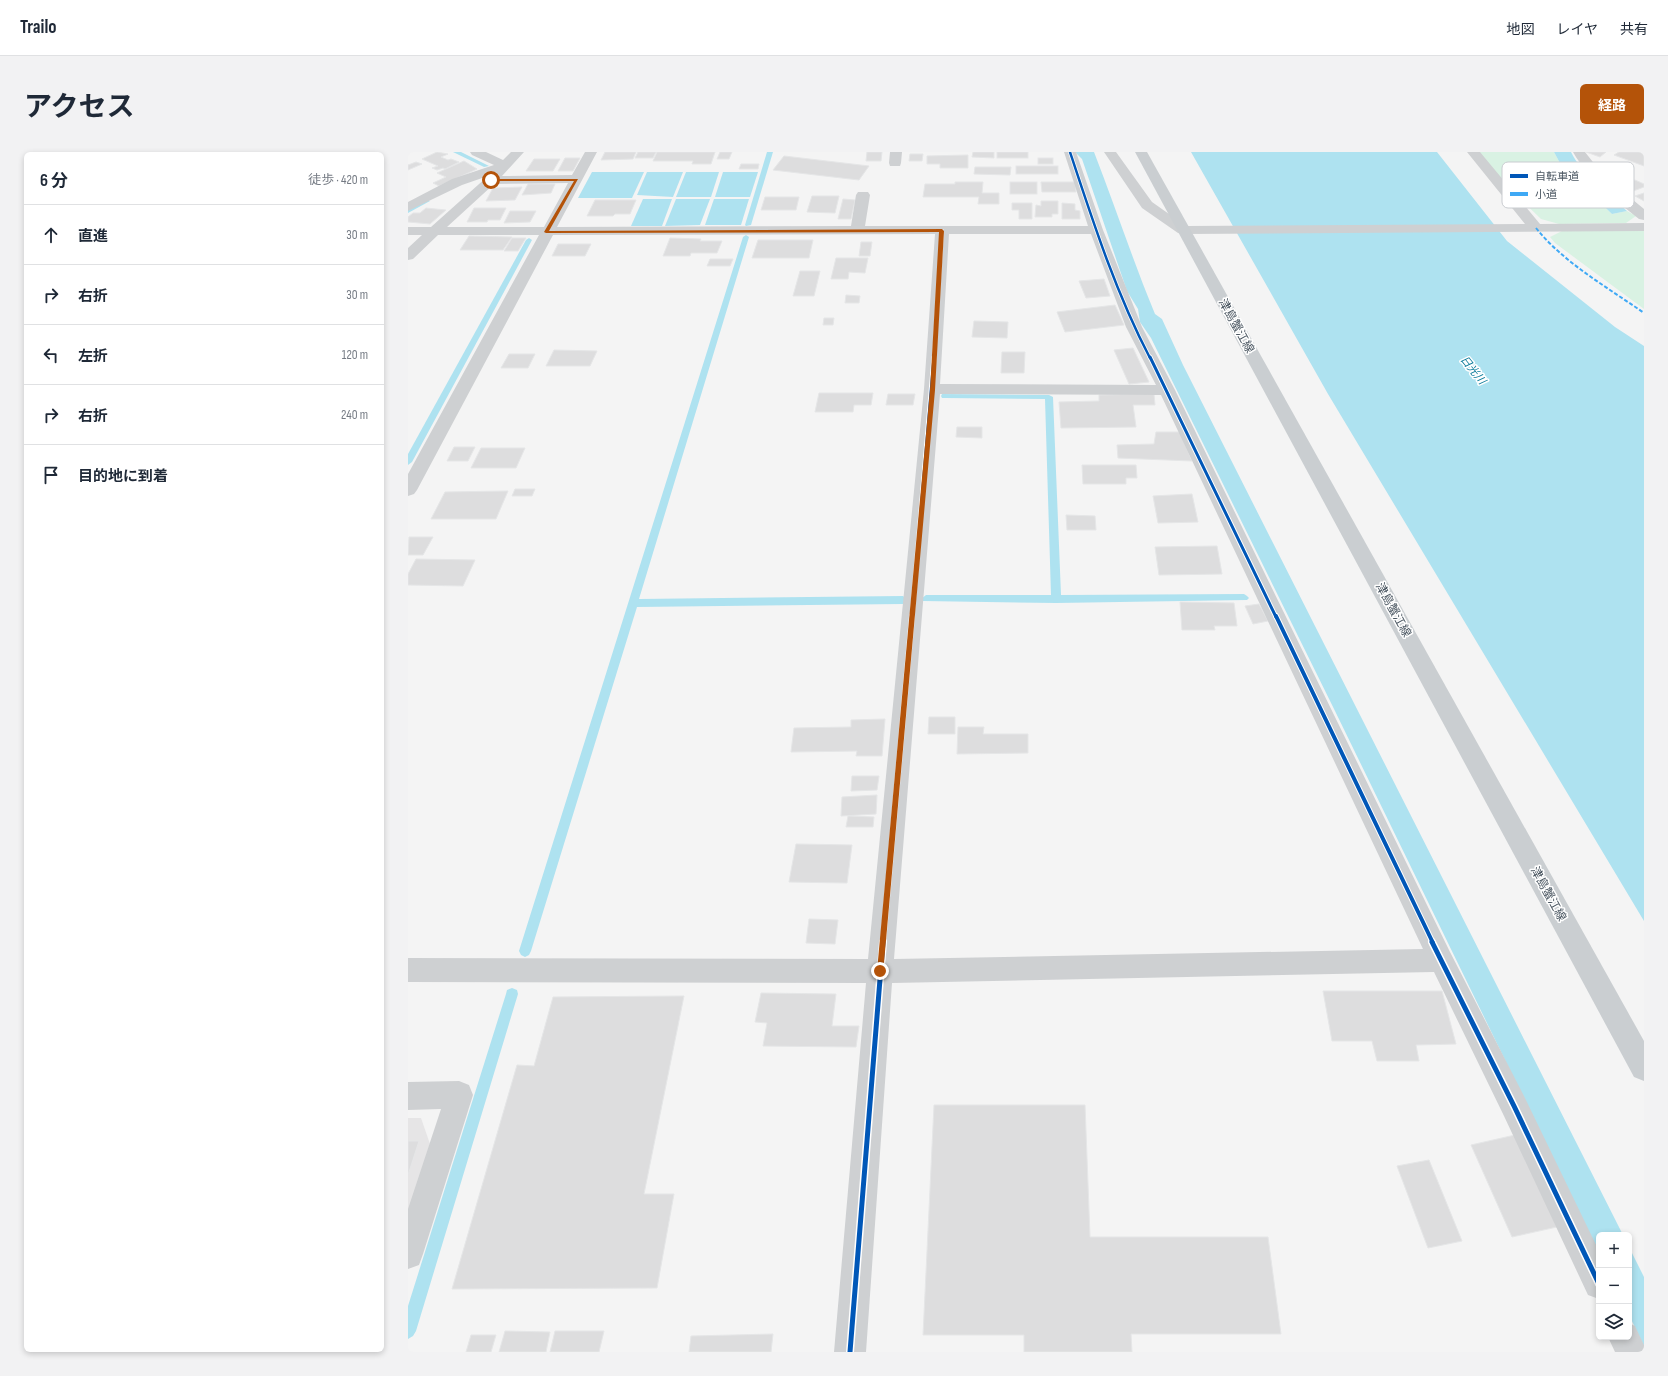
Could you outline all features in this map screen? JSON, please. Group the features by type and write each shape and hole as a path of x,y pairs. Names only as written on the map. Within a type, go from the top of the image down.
{"main road":[{"name":"津島蟹江線","path":"1141,152 1182,230 1429,675 1644,1068"}],"street":[{"path":"476,152 503,166"},
{"path":"408,256 433,231 491,180 518,152"},
{"path":"408,490 546,232 591,152"},
{"path":"1070,152 1096,230 1134,327 1167,390 1596,1278"},
{"path":"1110,152 1147,205 1182,230 1644,227"},
{"path":"1473,152 1502,190"},
{"path":"1579,152 1584,162"},
{"path":"408,207 457,182 503,166"},
{"path":"491,180 576,179"},
{"path":"857,231 863,195"},
{"path":"1516,208 1531,228"},
{"path":"1634,208 1644,216"},
{"path":"408,231 546,232 1096,230"},
{"path":"850,1352 880,971 932,390 942,231"},
{"path":"932,390 1167,390"},
{"path":"408,970 880,971 1442,960"},
{"path":"408,1096 459,1095 408,1254"},
{"path":"1625,1340 1631,1352"}],"shaded area":[{"path":"408,1118 421,1118 430,1144 408,1212"}],"green space":[{"path":"1478,152 1554,152 1559,162 1502,162 1502,179"},
{"path":"1530,208 1606,208 1612,214 1627,211 1636,216 1626,223 1559,224 1541,219"},
{"path":"1562,231 1644,231 1644,309 1555,243 1550,237"}],"water":[{"path":"1075,152 1094,152 1155,314 1162,319 1183,365 1621,1232 1596,1232 1596,1247 1335,711 1151,338 1140,322 1138,309 1127,291 1082,159"},
{"name":"日光川","path":"1191,152 1437,152 1507,241 1615,327 1644,346 1644,921 1328,394"},
{"path":"1554,152 1571,152 1577,162 1559,162"},
{"path":"592,172 644,172 632,198 578,198"},
{"path":"647,172 683,172 673,197 637,195"},
{"path":"686,172 719,172 711,197 676,197"},
{"path":"723,172 758,172 750,197 715,197"},
{"path":"643,199 672,199 662,226 631,226"},
{"path":"676,199 710,199 700,225 665,226"},
{"path":"714,199 749,199 741,225 705,225"},
{"path":"1606,208 1624,208 1627,211 1612,214"},
{"path":"1632,1253 1644,1277 1644,1346 1632,1321"}],"building":[{"path":"437,152 448,154 441,157 459,162 445,169 443,168 437,170 432,168 438,166 422,159"},
{"path":"605,152 636,152 633,159 601,160"},
{"path":"638,152 656,152 653,158 635,158"},
{"path":"657,152 715,152 711,164 692,164 693,161 653,161"},
{"path":"720,152 732,152 729,159 717,159"},
{"path":"867,152 882,152 881,161 866,161"},
{"path":"973,152 994,152 994,158 972,157"},
{"path":"997,152 1028,152 1028,158 997,158"},
{"path":"1586,152 1606,152 1600,157"},
{"path":"1619,152 1644,152 1644,166 1634,162 1614,155"},
{"path":"910,154 923,154 922,161 909,161"},
{"path":"968,155 968,168 940,168 940,164 927,164 927,156"},
{"path":"784,156 869,166 859,180 773,170"},
{"path":"565,158 580,158 573,171 558,171"},
{"path":"1038,158 1053,158 1053,164 1038,164"},
{"path":"534,159 560,159 553,171 526,171"},
{"path":"464,161 477,169 439,186 433,183 446,177 437,173"},
{"path":"416,162 422,164 408,170 408,165"},
{"path":"741,164 759,164 758,169 739,169"},
{"path":"1016,166 1058,166 1058,174 1016,174"},
{"path":"975,167 1011,167 1010,175 974,174"},
{"path":"1634,180 1644,184 1644,187 1634,191"},
{"path":"955,182 983,182 982,193 999,193 999,204 978,204 979,197 923,197 925,184 955,184"},
{"path":"1010,182 1037,182 1037,194 1010,194"},
{"path":"1041,182 1075,182 1076,192 1042,192"},
{"path":"528,184 555,184 551,193 522,195"},
{"path":"522,187 515,200 486,201 493,188"},
{"path":"1644,193 1644,201 1635,196"},
{"path":"812,196 839,196 835,213 807,212"},
{"path":"765,197 799,197 796,210 761,210"},
{"path":"843,199 855,200 851,219 838,219"},
{"path":"595,200 636,200 630,214 615,214 613,216 587,216"},
{"path":"1041,201 1058,201 1058,214 1052,214 1052,217 1035,217 1036,205 1041,206"},
{"path":"1012,203 1032,203 1032,219 1019,219 1019,210 1012,210"},
{"path":"1062,203 1075,204 1075,210 1080,211 1080,219 1062,219"},
{"path":"426,208 446,210 430,224 408,222 408,217 413,213 420,213"},
{"path":"474,208 506,208 500,220 488,220 487,222 467,222"},
{"path":"510,211 536,211 530,222 504,223"},
{"path":"469,236 512,237 503,250 460,250"},
{"path":"512,238 526,238 518,251 504,251"},
{"path":"670,238 701,239 700,241 722,241 717,253 691,253 690,256 663,256"},
{"path":"758,240 813,240 809,258 752,258"},
{"path":"861,242 872,242 870,256 859,256"},
{"path":"558,244 591,244 585,256 552,256"},
{"path":"836,258 868,258 865,273 849,272 848,279 831,279"},
{"path":"710,259 733,259 730,266 707,266"},
{"path":"800,271 820,271 814,296 793,296"},
{"path":"1104,279 1110,296 1086,298 1079,281"},
{"path":"846,295 860,296 859,303 845,303"},
{"path":"1115,305 1124,325 1065,332 1057,312"},
{"path":"824,318 834,318 833,325 823,325"},
{"path":"974,321 1008,322 1007,338 972,337"},
{"path":"1133,348 1149,382 1129,384 1114,350"},
{"path":"554,350 597,351 590,366 546,366"},
{"path":"1002,352 1025,352 1024,373 1001,373"},
{"path":"509,354 535,354 528,368 501,368"},
{"path":"819,393 873,393 871,405 854,405 853,412 815,412"},
{"path":"888,394 915,394 913,405 886,405"},
{"path":"1154,394 1155,405 1133,405 1136,427 1061,428 1059,402 1099,401 1099,395"},
{"path":"957,427 982,427 982,438 956,437"},
{"path":"1156,432 1180,432 1192,461 1118,458 1117,445 1154,444"},
{"path":"454,447 475,447 468,461 447,461"},
{"path":"481,448 525,448 516,468 471,468"},
{"path":"1082,465 1136,465 1137,478 1126,478 1126,484 1083,484"},
{"path":"515,489 535,489 532,496 512,496"},
{"path":"508,491 496,519 431,519 445,492"},
{"path":"1192,494 1198,522 1158,523 1153,496"},
{"path":"1066,515 1095,516 1096,530 1067,530"},
{"path":"409,537 433,537 423,555 408,555"},
{"path":"1217,546 1222,574 1159,575 1155,547"},
{"path":"416,559 475,560 463,586 408,585 408,574"},
{"path":"1180,602 1234,603 1237,626 1214,626 1215,630 1182,630"},
{"path":"1259,604 1268,621 1253,624 1245,606"},
{"path":"929,717 955,717 955,734 928,734"},
{"path":"885,719 882,756 856,756 857,751 791,752 794,728 851,727 851,720"},
{"path":"958,727 984,727 983,734 1028,734 1028,753 957,754"},
{"path":"852,776 879,776 877,790 851,791"},
{"path":"877,795 876,814 841,816 842,797"},
{"path":"848,816 874,817 873,827 846,827"},
{"path":"796,844 852,845 847,883 789,882"},
{"path":"809,919 838,920 835,944 806,943"},
{"path":"1323,991 1442,991 1456,1044 1416,1045 1419,1061 1377,1061 1372,1041 1332,1041"},
{"path":"761,993 836,994 832,1026 859,1026 856,1047 763,1046 767,1023 755,1022"},
{"path":"684,996 644,1194 674,1194 657,1288 452,1289 517,1065 534,1066 553,997"},
{"path":"934,1105 1085,1105 1090,1237 1268,1237 1281,1334 1131,1334 1132,1352 1024,1352 1024,1335 923,1335"},
{"path":"1515,1135 1557,1227 1512,1237 1471,1145"},
{"path":"408,1141 419,1141 408,1175"},
{"path":"1429,1160 1462,1241 1428,1248 1397,1166"},
{"path":"505,1331 550,1332 546,1352 499,1352"},
{"path":"555,1331 604,1331 599,1352 550,1352"},
{"path":"773,1334 771,1352 689,1352 691,1336"},
{"path":"471,1335 496,1335 491,1352 466,1352"}],"waterway":[{"path":"456,152 486,166"},
{"path":"748,225 770,152"},
{"path":"408,211 427,201"},
{"path":"525,951 746,237"},
{"path":"408,462 529,240"},
{"path":"945,396 1049,397 1056,599"},
{"path":"1056,599 1244,598"},
{"path":"926,599 1056,599"},
{"path":"633,603 903,600"},
{"path":"408,1331 512,994"}],"marked path":[{"path":"1536,228 1547,242 1580,268 1644,313"}],"cycle path":[{"path":"1070,152 1096,230 1134,327 1167,390 1441,960 1514,1106 1596,1278"},
{"path":"850,1352 880,971 932,389 942,231"}],"route":[{"path":"491,180 576,179 546,232 942,231 932,390 880,971"}]}
